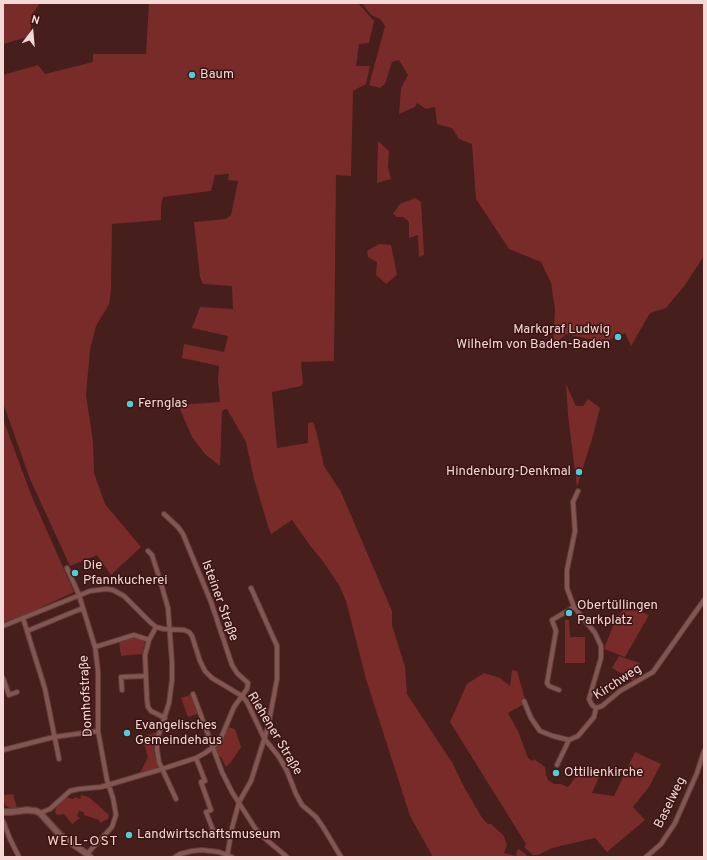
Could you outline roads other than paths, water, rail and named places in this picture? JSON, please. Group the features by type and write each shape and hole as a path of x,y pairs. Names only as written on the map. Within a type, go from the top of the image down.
{"street":[{"path":"578,491 573,502 575,537 566,579 567,588 574,607 595,633 601,646 601,658 589,699 596,708"},
{"name":"Isteiner Straße","path":"164,514 183,534 211,602 232,665 236,673 248,683 242,696"},
{"path":"148,551 152,555 166,597 168,608 172,680 169,703 157,745 158,757 162,769 176,799"},
{"name":"Domhofstraße","path":"67,568 79,595 95,647 98,671 98,732 108,782 113,798 115,818 112,827 88,855"},
{"path":"175,857 180,854 202,850 219,852 229,856 230,836 239,802 251,781 268,727 277,680 277,646 251,588"},
{"path":"3,626 79,595 98,589 112,590 124,596 156,627 149,640 145,655 147,700 148,707 153,713 165,718"},
{"name":"Kirchweg","path":"568,740 578,736 594,717 596,708 602,706 620,691 653,672 704,600"},
{"path":"559,690 549,686 547,683 556,631 552,620 574,607"},
{"path":"27,631 83,608"},
{"path":"23,618 45,689 59,759"},
{"name":"Riehener Straße","path":"156,627 170,630 184,630 188,632 192,636 200,661 205,671 212,678 242,696 251,709 264,738 284,764 302,805 316,817 341,857"},
{"path":"95,647 134,635 149,640"},
{"path":"122,690 121,677 146,676"},
{"path":"3,678 9,695 17,692"},
{"path":"193,694 212,748 232,792 255,828 262,836 287,857"},
{"path":"40,813 50,809 70,791 96,788 108,782 162,769 196,758 212,748 220,738 234,707 242,696"},
{"path":"524,701 531,718 540,731 568,740 557,765"},
{"path":"3,750 54,737 98,732"},
{"name":"Baselweg","path":"646,857 661,844 675,823 697,773 704,751"},
{"path":"196,758 205,780 201,782 211,810 206,812 213,830 217,834 230,836"},
{"path":"3,812 32,810 40,813 60,834 88,855"},
{"path":"3,821 19,857"}],"place":[{"name":"Baum","path":"192,75"},
{"name":"Markgraf Ludwig Wilhelm von Baden-Baden","path":"618,337"},
{"name":"Fernglas","path":"130,404"},
{"name":"Hindenburg-Denkmal","path":"579,472"},
{"name":"Die Pfannkucherei","path":"75,573"},
{"name":"Obertüllingen Parkplatz","path":"569,613"},
{"name":"Evangelisches Gemeindehaus","path":"127,733"},
{"name":"Ottilienkirche","path":"556,773"},
{"name":"Landwirtschaftsmuseum","path":"129,835"}],"district":[{"name":"WEIL-OST","path":"83,842"}]}
